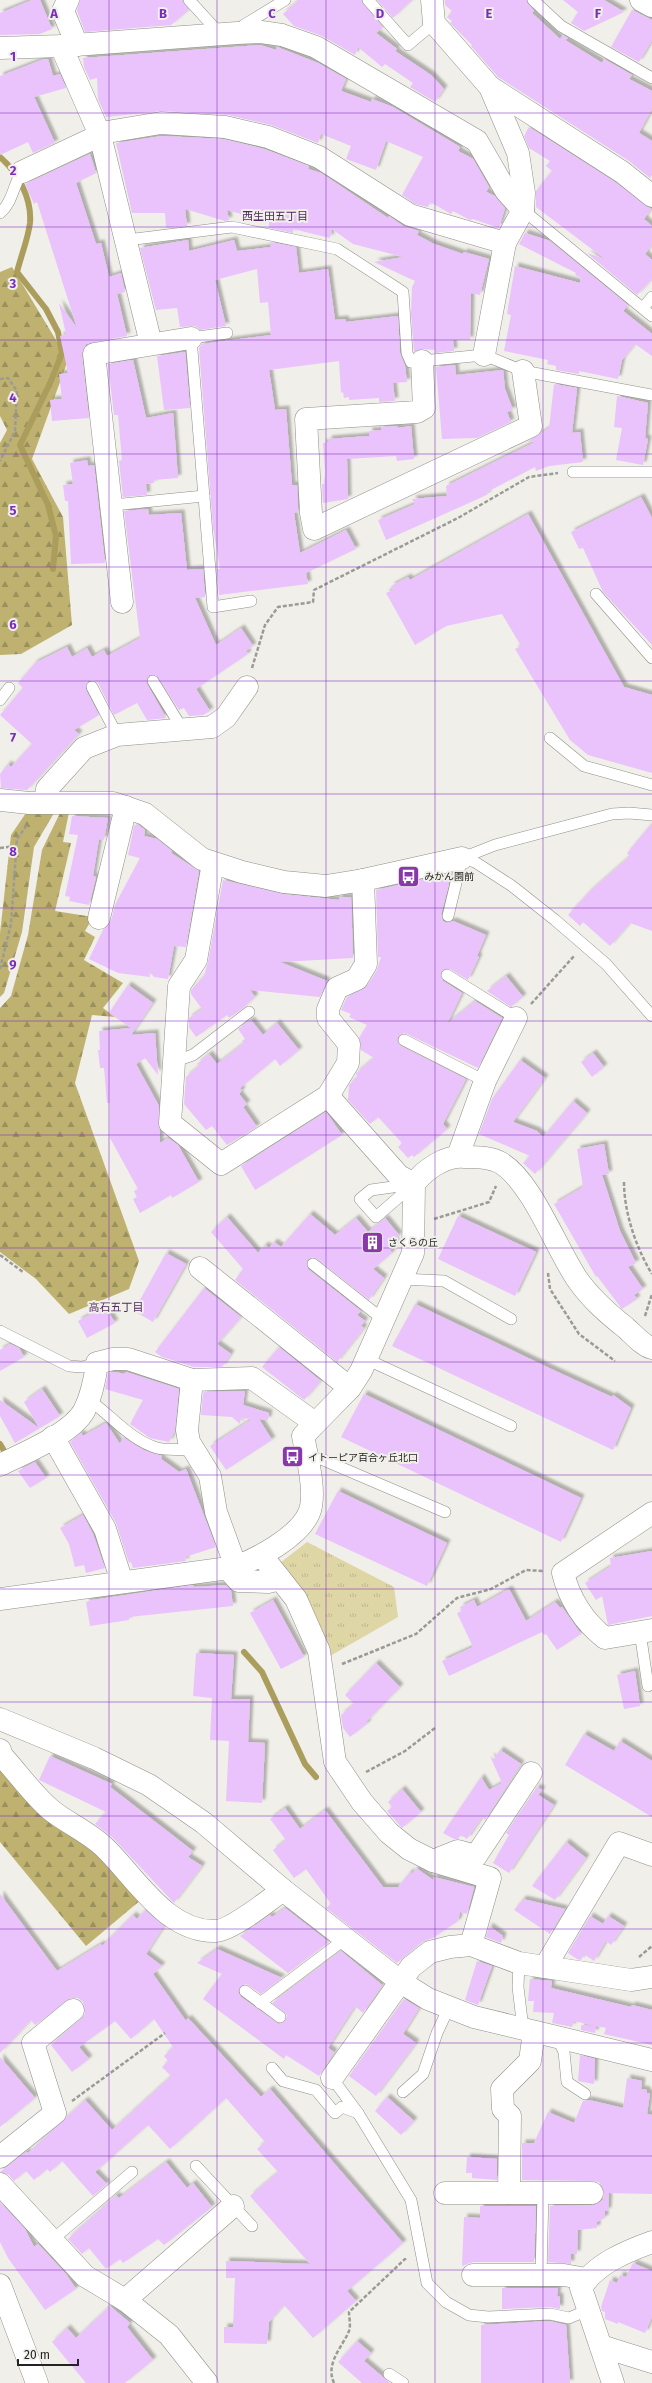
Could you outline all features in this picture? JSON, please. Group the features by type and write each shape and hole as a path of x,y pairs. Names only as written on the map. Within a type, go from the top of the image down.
{"street":[{"path":"68,0 63,11 69,46 100,135 127,240 151,344"},
{"path":"432,0 434,23 490,87 622,172 652,196"},
{"path":"641,0 652,6"},
{"path":"0,48 69,46 261,32 282,36 316,47 476,141 506,191 523,210"},
{"path":"484,355 505,243 523,210 524,193 518,153 490,87"},
{"path":"22,172 107,132 161,123 225,127 268,137 319,157 410,215 505,243"},
{"path":"122,602 113,505 94,354 191,338"},
{"path":"422,361 424,408 417,412 306,419 311,514 314,529 531,426 523,371"},
{"path":"45,802 47,789 84,748 117,735 212,727 226,716 247,687"},
{"path":"0,800 29,803 113,803 145,814 202,859 284,882 326,886 363,880 462,858"},
{"path":"100,918 126,807"},
{"path":"213,863 196,960 179,986 170,1123 221,1164 328,1096 348,1063 349,1044 328,1018 328,1009 338,988 357,979 366,964 363,880"},
{"path":"458,1156 485,1081 516,1018"},
{"path":"328,1096 400,1176 414,1184"},
{"path":"0,1599 231,1568 262,1556 299,1527 309,1512 312,1484 303,1436 350,1388 366,1359 385,1321 413,1253 414,1184 420,1177 441,1162 458,1156 484,1158 500,1162 514,1174 538,1209 581,1284 601,1309 651,1351"},
{"path":"200,1268 350,1388"},
{"path":"0,1465 53,1437 74,1422 84,1412 89,1400 97,1364 113,1359 128,1359 192,1380 252,1378 315,1423"},
{"path":"192,1380 187,1430 194,1451 210,1476 216,1512 231,1568 239,1581 268,1582 280,1579"},
{"path":"53,1437 105,1529 122,1582"},
{"path":"646,1631 605,1638 593,1629 568,1593 564,1573 652,1514"},
{"path":"262,1556 296,1599 319,1651 335,1762 362,1802 388,1833 409,1849 433,1861 490,1878 471,1945"},
{"path":"0,1719 94,1758 149,1785 204,1823 283,1890 345,1939 401,1982 428,1999 474,2017 652,2060"},
{"path":"0,1750 2,1756 51,1810 78,1826 103,1846 162,1909 189,1926 217,1931 241,1920 283,1890"},
{"path":"433,1861 458,1851 476,1856 531,1773"},
{"path":"545,1967 619,1843 652,1855"},
{"path":"332,2078 411,1967 430,1952 450,1946 471,1945 519,1963 631,1980 652,1977"},
{"path":"0,2157 55,2113 33,2043 73,2010"},
{"path":"509,2193 510,2116 503,2109 502,2089 530,2061 528,2030"},
{"path":"0,2184 85,2276 125,2300 169,2334 207,2383"},
{"path":"445,2193 592,2193"},
{"path":"125,2300 233,2206"},
{"path":"613,2383 581,2288 586,2279 597,2268 652,2242"},
{"path":"473,2275 564,2275 586,2279"},
{"path":"0,2285 37,2383"},
{"path":"601,2346 652,2362"}],"lane":[{"path":"189,0 229,34 285,0"},
{"path":"368,0 408,45 434,23"},
{"path":"533,0 561,26 652,78"},
{"path":"0,212 9,206 15,181 22,172"},
{"path":"523,210 652,316"},
{"path":"127,240 232,227 337,249 403,292 407,353 411,362 484,355 523,371 652,395"},
{"path":"643,308 652,297"},
{"path":"227,333 191,338 213,607 252,601"},
{"path":"573,472 652,472"},
{"path":"113,505 204,496"},
{"path":"596,594 652,658"},
{"path":"153,681 183,730"},
{"path":"92,687 117,735"},
{"path":"0,700 9,688"},
{"path":"550,738 584,766 652,785"},
{"path":"462,858 495,845 612,814 629,812 652,815"},
{"path":"448,916 462,858"},
{"path":"462,858 475,862 512,886 555,920 606,964 652,1016"},
{"path":"447,975 516,1018"},
{"path":"175,1061 194,1055 250,1012"},
{"path":"404,1040 485,1081"},
{"path":"313,1264 385,1321"},
{"path":"402,1279 444,1281 511,1319"},
{"path":"0,1331 69,1366 82,1367 97,1364"},
{"path":"366,1359 511,1426"},
{"path":"89,1400 104,1410 122,1428 147,1444 165,1449 182,1448 194,1451"},
{"path":"308,1462 321,1459 445,1512"},
{"path":"646,1631 648,1686"},
{"path":"260,2003 345,1939"},
{"path":"519,1963 518,1986 528,2030"},
{"path":"245,1991 280,2018"},
{"path":"404,2092 423,2074 437,2033 449,2007"},
{"path":"557,2037 564,2052 567,2082 585,2094"},
{"path":"272,2068 283,2081 316,2090 335,2113 342,2107 358,2113"},
{"path":"332,2078 358,2113 411,2200 427,2283 446,2302 469,2315 488,2317 550,2314 569,2318 588,2310"},
{"path":"196,2166 252,2226"},
{"path":"52,2240 132,2172"},
{"path":"541,2275 544,2193"},
{"path":"389,2374 403,2383"}],"path":[{"path":"0,380 8,378 17,391 15,431 0,461"},
{"path":"247,687 265,625 278,607 313,602 314,590 458,518 529,477 573,472"},
{"path":"0,969 11,924 16,846 20,833 45,802"},
{"path":"0,848 16,846"},
{"path":"533,1002 566,964"},
{"path":"431,1220 489,1202 497,1182"},
{"path":"624,1182 624,1201 644,1261 652,1274"},
{"path":"0,1255 23,1272"},
{"path":"323,1671 416,1634 457,1598 491,1589 526,1570"},
{"path":"350,1784 364,1773 405,1751 435,1728"},
{"path":"55,2113 165,2033"},
{"path":"334,2383 331,2377 332,2360 350,2329 349,2312 405,2259 427,2283"}],"green space":[{"path":"12,267 68,360 32,459 63,517 72,625 21,654 0,655 0,443 7,430 0,416 0,272"},
{"path":"28,810 54,813 34,847 22,932 4,993 0,997 0,933 11,835"},
{"path":"69,812 63,842 71,843 55,911 93,917 85,931 95,937 84,960 123,983 103,1008 115,1017 92,1015 75,1083 139,1261 129,1289 69,1314 36,1279 0,1252 0,1008 11,996 28,935 42,850 60,813"},
{"path":"307,1542 394,1587 398,1617 330,1656 280,1563"},
{"path":"4,1768 77,1833 142,1899 86,1946 0,1842 0,1771"}],"building":[{"path":"32,0 40,0 52,29 40,34 0,35 0,13"},
{"path":"80,0 182,0 189,10 171,25 85,32 77,11"},
{"path":"299,0 361,0 383,27 376,33 397,49 395,51 431,75 444,89 435,102 410,87 413,83 385,64 382,67 358,47 355,55 322,36 294,26 283,14"},
{"path":"377,0 412,0 393,18"},
{"path":"445,0 526,0 534,11 532,13 560,39 563,35 568,38 565,40 602,63 604,59 632,75 629,79 652,91 652,109 639,133 652,141 652,175 650,178 629,161 498,77 471,46 472,45 450,23 452,21 447,17 452,11 445,5"},
{"path":"563,0 604,0 624,12 584,31 571,23 578,12"},
{"path":"632,10 652,20 652,40 639,62 611,47"},
{"path":"260,45 276,50 277,47 318,63 346,79 341,91 371,102 372,99 393,107 460,147 458,151 473,159 489,187 486,192 495,196 505,208 499,228 473,219 470,220 453,211 451,214 430,202 428,207 415,204 402,195 423,157 386,141 376,170 346,159 351,146 321,134 318,143 271,125 228,115 162,111 106,117 98,99 97,78 90,80 84,67 83,58"},
{"path":"44,59 48,59 53,76 60,74 66,88 34,97 55,143 33,153 28,142 0,155 0,76"},
{"path":"529,127 615,182 651,209 644,219 652,226 652,245 645,254 652,260 652,279 637,295 587,253 605,259 536,207 536,191 552,171 546,166 550,161 529,148 524,136"},
{"path":"162,136 223,139 264,149 309,166 308,169 321,173 388,218 389,216 403,226 419,231 417,235 434,244 463,254 464,252 489,259 480,295 471,293 470,340 453,340 454,351 435,353 435,350 422,349 414,352 411,314 412,287 415,281 374,262 403,257 353,244 332,229 330,238 293,229 293,233 269,228 269,222 227,210 229,220 225,221 185,209 187,226 166,228 165,213 132,213 116,143"},
{"path":"90,154 96,173 76,183 96,244 101,243 109,277 121,273 125,292 117,294 127,336 86,344 82,355 89,418 52,421 50,400 62,399 59,374 68,373 60,336 66,334 59,303 77,328 37,202 34,204 25,184"},
{"path":"525,233 550,241 628,305 623,311 652,334 652,356 635,344 622,360 618,379 579,371 579,374 556,370 556,366 547,364 548,360 504,351 511,315 507,314 515,266 580,283 581,278 575,275 576,273 519,244"},
{"path":"188,240 189,251 234,240 237,251 271,247 270,242 296,247 299,273 328,269 335,320 345,319 346,322 398,316 400,353 405,366 407,382 393,383 395,401 379,402 379,398 349,400 349,397 344,398 343,392 341,393 339,361 269,370 275,410 286,409 292,485 297,485 298,512 294,513 300,553 346,530 356,549 306,573 308,584 219,595 217,569 220,569 213,527 199,348 202,344 271,335 268,302 260,303 257,269 215,280 226,326 200,330 195,326 180,327 177,308 156,310 140,248"},
{"path":"185,352 190,408 164,410 157,356"},
{"path":"133,360 146,418 173,413 178,478 154,480 154,483 146,484 147,495 123,497 119,461 122,460 118,415 114,415 108,364"},
{"path":"455,365 456,375 503,370 505,389 513,410 507,412 511,422 477,438 442,439 436,367"},
{"path":"554,384 577,388 572,433 580,432 583,462 549,466 536,471 535,467 487,492 488,494 480,498 386,540 378,520 415,504 412,499 447,496 446,486 537,441 527,442 549,428"},
{"path":"617,396 648,403 645,438 648,439 643,465 616,460 622,428 614,427"},
{"path":"397,426 398,428 411,426 414,459 397,461 396,456 347,459 348,499 323,503 322,484 324,484 325,472 323,443 329,442 328,439 369,436 369,431 381,430 381,427"},
{"path":"87,460 88,466 94,465 105,563 71,564 68,501 65,501 63,485 73,484 70,463"},
{"path":"641,497 652,518 652,645 603,592 583,548 579,549 571,532"},
{"path":"148,509 149,515 181,513 187,570 203,569 205,597 195,598 216,645 241,628 253,646 246,651 248,654 196,689 210,711 203,715 189,716 184,708 179,710 156,675 149,675 146,682 166,718 147,720 137,703 114,715 98,683 93,680 88,681 86,690 99,715 74,730 79,734 27,790 1,788 0,774 8,764 11,767 32,744 0,715 23,688 18,683 35,663 67,647 72,657 87,648 92,657 104,650 107,656 140,638 124,511"},
{"path":"528,514 624,687 652,695 652,773 588,755 570,740 515,649 521,646 502,614 446,626 415,645 386,593 393,590 391,586 408,577 410,580"},
{"path":"72,816 108,818 104,840 99,839 93,876 96,877 89,905 69,901 70,897 65,896 78,835 69,834"},
{"path":"652,823 652,931 630,923 610,946 583,922 580,926 568,915 589,892 630,856 627,853"},
{"path":"137,824 145,830 144,836 157,839 172,851 171,853 199,871 186,947 174,946 168,979 154,977 149,971 150,977 118,973 89,959 103,930 111,921 115,905 140,858 128,855 134,826"},
{"path":"447,874 449,884 441,914 443,921 447,923 453,921 486,935 477,956 479,957 468,980 450,969 444,969 441,972 443,981 462,993 447,1024 475,1001 502,1018 478,1068 407,1034 403,1033 398,1037 397,1041 401,1046 466,1079 443,1124 447,1129 414,1157 412,1155 408,1158 398,1147 402,1143 378,1117 370,1124 348,1100 349,1085 357,1077 356,1073 374,1058 361,1050 359,1038 367,1025 349,1017 351,1014 341,1010 347,997 367,986 377,970 381,957 378,957 376,890"},
{"path":"223,880 283,894 339,900 339,897 351,897 353,958 280,962 327,981 320,997 250,990 255,997 242,1009 229,1018 227,1015 196,1037 189,1027 189,1018 202,1009 191,994 191,990 204,976 208,962"},
{"path":"506,976 523,997 511,1007 487,991"},
{"path":"128,985 153,1003 131,1035 155,1033 158,1075 145,1058 136,1064 159,1106 160,1143 168,1138 178,1145 199,1182 172,1198 171,1195 140,1213 133,1199 137,1197 134,1191 138,1189 110,1138 110,1103 107,1103 104,1068 100,1068 98,1050 100,1050 99,1031 131,1028 109,1013"},
{"path":"251,1020 263,1035 277,1023 299,1050 280,1066 275,1059 240,1088 242,1090 239,1094 247,1104 243,1107 257,1127 227,1145 212,1126 206,1130 184,1104 186,1077 199,1066 197,1064 209,1054 217,1064 244,1043 242,1041 245,1039 238,1029"},
{"path":"593,1053 604,1067 592,1077 581,1062"},
{"path":"520,1060 545,1078 513,1122 537,1131 543,1137 573,1101 587,1113 535,1174 523,1163 530,1156 479,1134 492,1099"},
{"path":"326,1112 342,1135 255,1190 241,1166"},
{"path":"604,1144 609,1174 602,1175 620,1231 636,1263 628,1267 643,1289 634,1295 637,1299 622,1309 597,1276 596,1277 554,1204 583,1187 577,1149"},
{"path":"310,1214 335,1235 356,1218 368,1232 385,1218 399,1235 394,1240 397,1244 390,1250 392,1253 373,1269 384,1278 369,1300 317,1259 311,1257 307,1260 308,1269 361,1311 357,1315 365,1321 361,1326 364,1328 337,1362 235,1280 243,1269 211,1232 227,1217 258,1253 265,1245 269,1248 274,1242 281,1247"},
{"path":"458,1216 536,1252 515,1296 438,1259"},
{"path":"166,1253 186,1264 153,1322 134,1311"},
{"path":"204,1288 241,1317 217,1344 231,1354 222,1367 194,1367 162,1357 155,1352"},
{"path":"415,1304 612,1397 613,1395 631,1408 613,1450 392,1346"},
{"path":"105,1306 115,1323 87,1338 78,1321"},
{"path":"10,1344 19,1348 24,1357 0,1371 0,1350"},
{"path":"279,1347 321,1381 304,1400 262,1367"},
{"path":"115,1372 124,1374 126,1372 179,1389 175,1431 169,1442 150,1438 130,1424 143,1400 105,1389 108,1373"},
{"path":"42,1389 60,1416 15,1443 0,1416 0,1400 39,1428 24,1402"},
{"path":"245,1391 243,1405 269,1413 268,1420 259,1419 272,1440 226,1470 210,1446 252,1419 241,1418 240,1424 232,1417 201,1415 203,1393 205,1394 203,1392"},
{"path":"364,1394 581,1498 561,1542 341,1437"},
{"path":"106,1423 120,1444 123,1437 144,1450 162,1456 161,1459 179,1472 186,1469 216,1547 185,1557 186,1561 133,1568 131,1562 129,1563 116,1523 70,1442 81,1433 83,1436"},
{"path":"35,1462 46,1478 30,1488 18,1471"},
{"path":"338,1491 447,1543 427,1586 315,1534"},
{"path":"83,1515 93,1534 105,1568 86,1573 84,1565 75,1567 69,1544 60,1528"},
{"path":"652,1551 652,1616 608,1625 602,1596 596,1600 585,1583 611,1566 610,1558"},
{"path":"193,1585 194,1587 226,1585 231,1591 233,1606 129,1617 129,1620 90,1626 86,1602"},
{"path":"509,1589 526,1621 555,1602 560,1608 562,1607 581,1634 557,1650 546,1634 544,1635 542,1632 449,1676 442,1661 473,1647 457,1613 462,1611 460,1607 474,1600 477,1607"},
{"path":"273,1600 304,1657 281,1669 250,1613"},
{"path":"196,1653 234,1655 231,1699 250,1699 248,1742 265,1743 262,1803 226,1801 229,1741 210,1740 212,1698 193,1696"},
{"path":"376,1663 400,1687 366,1722 368,1723 350,1737 343,1728 341,1715 354,1704 345,1695"},
{"path":"635,1671 640,1706 624,1709 617,1675"},
{"path":"584,1734 614,1751 620,1741 652,1761 652,1817 565,1765"},
{"path":"500,1750 521,1764 485,1820 482,1817 467,1839 461,1835 458,1839 454,1839 443,1833 481,1777 489,1790 502,1783 490,1756 494,1759"},
{"path":"50,1756 112,1784 110,1787 193,1851 188,1857 202,1866 174,1903 112,1837 95,1824 106,1812 39,1780"},
{"path":"537,1787 542,1790 538,1795 554,1805 509,1873 493,1863 509,1835 506,1833"},
{"path":"402,1789 421,1812 402,1828 387,1811 392,1807 388,1802"},
{"path":"285,1808 300,1829 325,1810 383,1887 398,1887 410,1872 412,1874 416,1868 433,1880 434,1877 474,1887 467,1914 460,1912 458,1921 433,1938 422,1942 397,1963 326,1908 331,1904 306,1869 294,1878 273,1850 286,1840 270,1819"},
{"path":"566,1842 586,1858 555,1900 532,1886"},
{"path":"0,1894 57,1971 101,1944 102,1946 133,1915 137,1919 145,1910 164,1926 146,1954 162,1966 153,1974 186,2021 188,2018 261,2097 270,2089 403,2243 347,2291 356,2301 313,2338 284,2305 269,2322 267,2344 224,2343 224,2327 233,2327 235,2278 226,2278 226,2261 310,2264 250,2196 278,2172 257,2149 265,2142 226,2098 170,2149 148,2125 95,2172 107,2184 93,2196 62,2161 50,2172 47,2169 34,2180 26,2171 14,2181 9,2175 0,2172 26,2152 28,2153 85,2100 112,2130 171,2076 162,2067 168,2061 164,2056 173,2047 154,2019 131,2039 115,2021 79,2047 89,2059 72,2072 51,2045 85,2015 83,2002 78,1998 71,1998 35,2025 31,2020 0,2053"},
{"path":"523,1899 565,1909 550,1934 514,1910"},
{"path":"285,1908 329,1942 288,1973 240,1936 270,1915 272,1917"},
{"path":"590,1916 603,1924 608,1916 624,1926 611,1945 606,1941 594,1961 584,1954 581,1960 568,1953"},
{"path":"489,1926 503,1936 501,1943 486,1937"},
{"path":"217,1949 282,1978 261,1994 246,1984 240,1987 238,1991 241,1997 279,2024 285,2021 287,2015 272,2003 341,1951 382,1985 363,2013 355,2006 328,2048 334,2052 319,2076 286,2055 284,2059 203,1999 222,1974 197,1963"},
{"path":"477,1961 492,1966 478,2005 465,2000"},
{"path":"530,1979 552,1981 551,1988 631,2007 632,2005 652,2010 652,2045 604,2034 606,2028 596,2026 595,2033 581,2030 581,2025 595,2026 574,2021 572,2027 552,2023 554,2013 533,2012 534,2001 528,2001"},
{"path":"404,1999 419,2008 403,2034 416,2043 376,2096 349,2076"},
{"path":"580,2055 595,2059 594,2084 578,2081"},
{"path":"0,2057 35,2098 0,2127"},
{"path":"627,2078 642,2081 641,2089 647,2090 647,2093 650,2093 647,2114 652,2115 652,2194 609,2193 608,2211 605,2211 605,2218 597,2222 597,2228 578,2230 577,2254 571,2254 571,2264 548,2262 550,2206 592,2205 603,2200 604,2193 599,2182 522,2180 522,2143 534,2143 548,2112 574,2123 583,2101 589,2100 623,2108"},
{"path":"387,2097 414,2121 401,2135 375,2111"},
{"path":"467,2157 497,2159 497,2180 472,2178 472,2173 466,2173"},
{"path":"166,2162 187,2188 193,2183 212,2207 164,2245 158,2239 123,2263 120,2259 106,2269 89,2248 82,2254 68,2239 116,2195 119,2198"},
{"path":"0,2202 25,2229 34,2247 38,2244 66,2274 76,2289 45,2310 8,2258 0,2242"},
{"path":"480,2206 536,2206 534,2262 473,2262 462,2266 464,2217 480,2218"},
{"path":"633,2263 652,2271 652,2317 645,2333 618,2322 618,2324 605,2319 605,2312 602,2311 601,2307 610,2280 617,2283 620,2275 626,2277"},
{"path":"502,2288 558,2288 557,2296 560,2297 560,2309 550,2307 502,2309"},
{"path":"110,2306 130,2323 127,2327 153,2360 125,2383 86,2383 52,2342 67,2328 76,2338"},
{"path":"549,2321 566,2325 570,2383 481,2383 481,2325"},
{"path":"357,2341 371,2353 364,2361 390,2383 362,2383 338,2362"}],"waterway":[{"path":"0,157 7,163 18,178 29,204 29,229 17,272 46,309 58,332 62,353 51,381 20,445 48,505 56,536 53,569"},
{"path":"0,1444 6,1454"},
{"path":"244,1652 262,1672 305,1764 316,1777"}],"place":[{"name":"みかん園前","path":"409,876"},
{"name":"さくらの丘","path":"372,1242"},
{"name":"イトーピア百合ヶ丘北口","path":"293,1457"}],"district":[{"name":"西生田五丁目","path":"275,216"},
{"name":"高石五丁目","path":"116,1307"}]}
